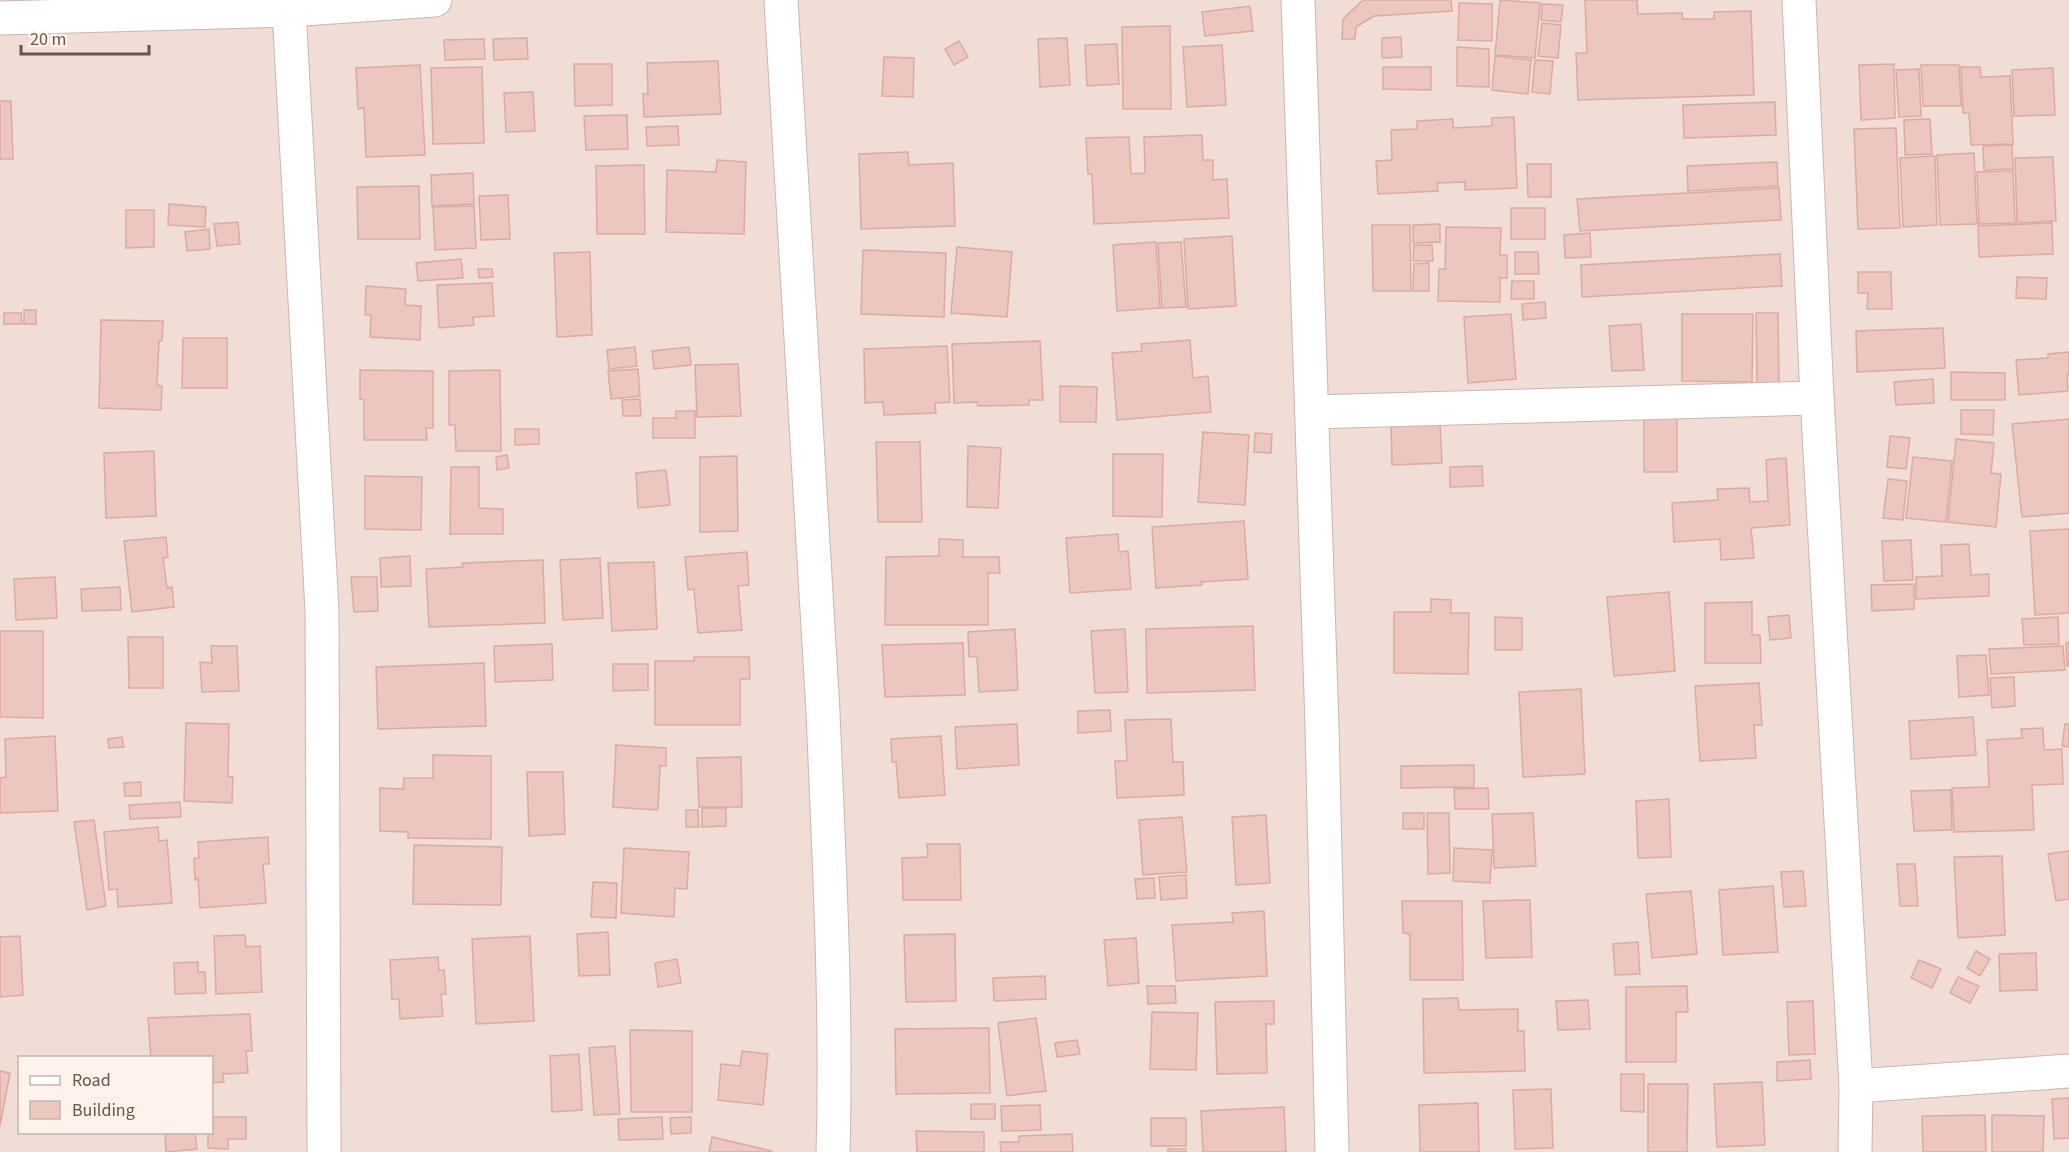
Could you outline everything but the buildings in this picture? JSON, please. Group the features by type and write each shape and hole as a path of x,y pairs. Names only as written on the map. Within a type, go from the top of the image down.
{"street":[{"path":"0,18 289,10 435,0"},
{"path":"781,0 816,562 831,883 835,1085 833,1152"},
{"path":"1298,0 1322,726 1332,1152"},
{"path":"1798,0 1817,398 1856,1086 1855,1152"},
{"path":"289,10 322,610 324,1152"},
{"path":"1312,412 1817,398"},
{"path":"1856,1086 2069,1071"}],"shaded area":[{"path":"0,0 2069,0 2069,1152 0,1152"}]}
